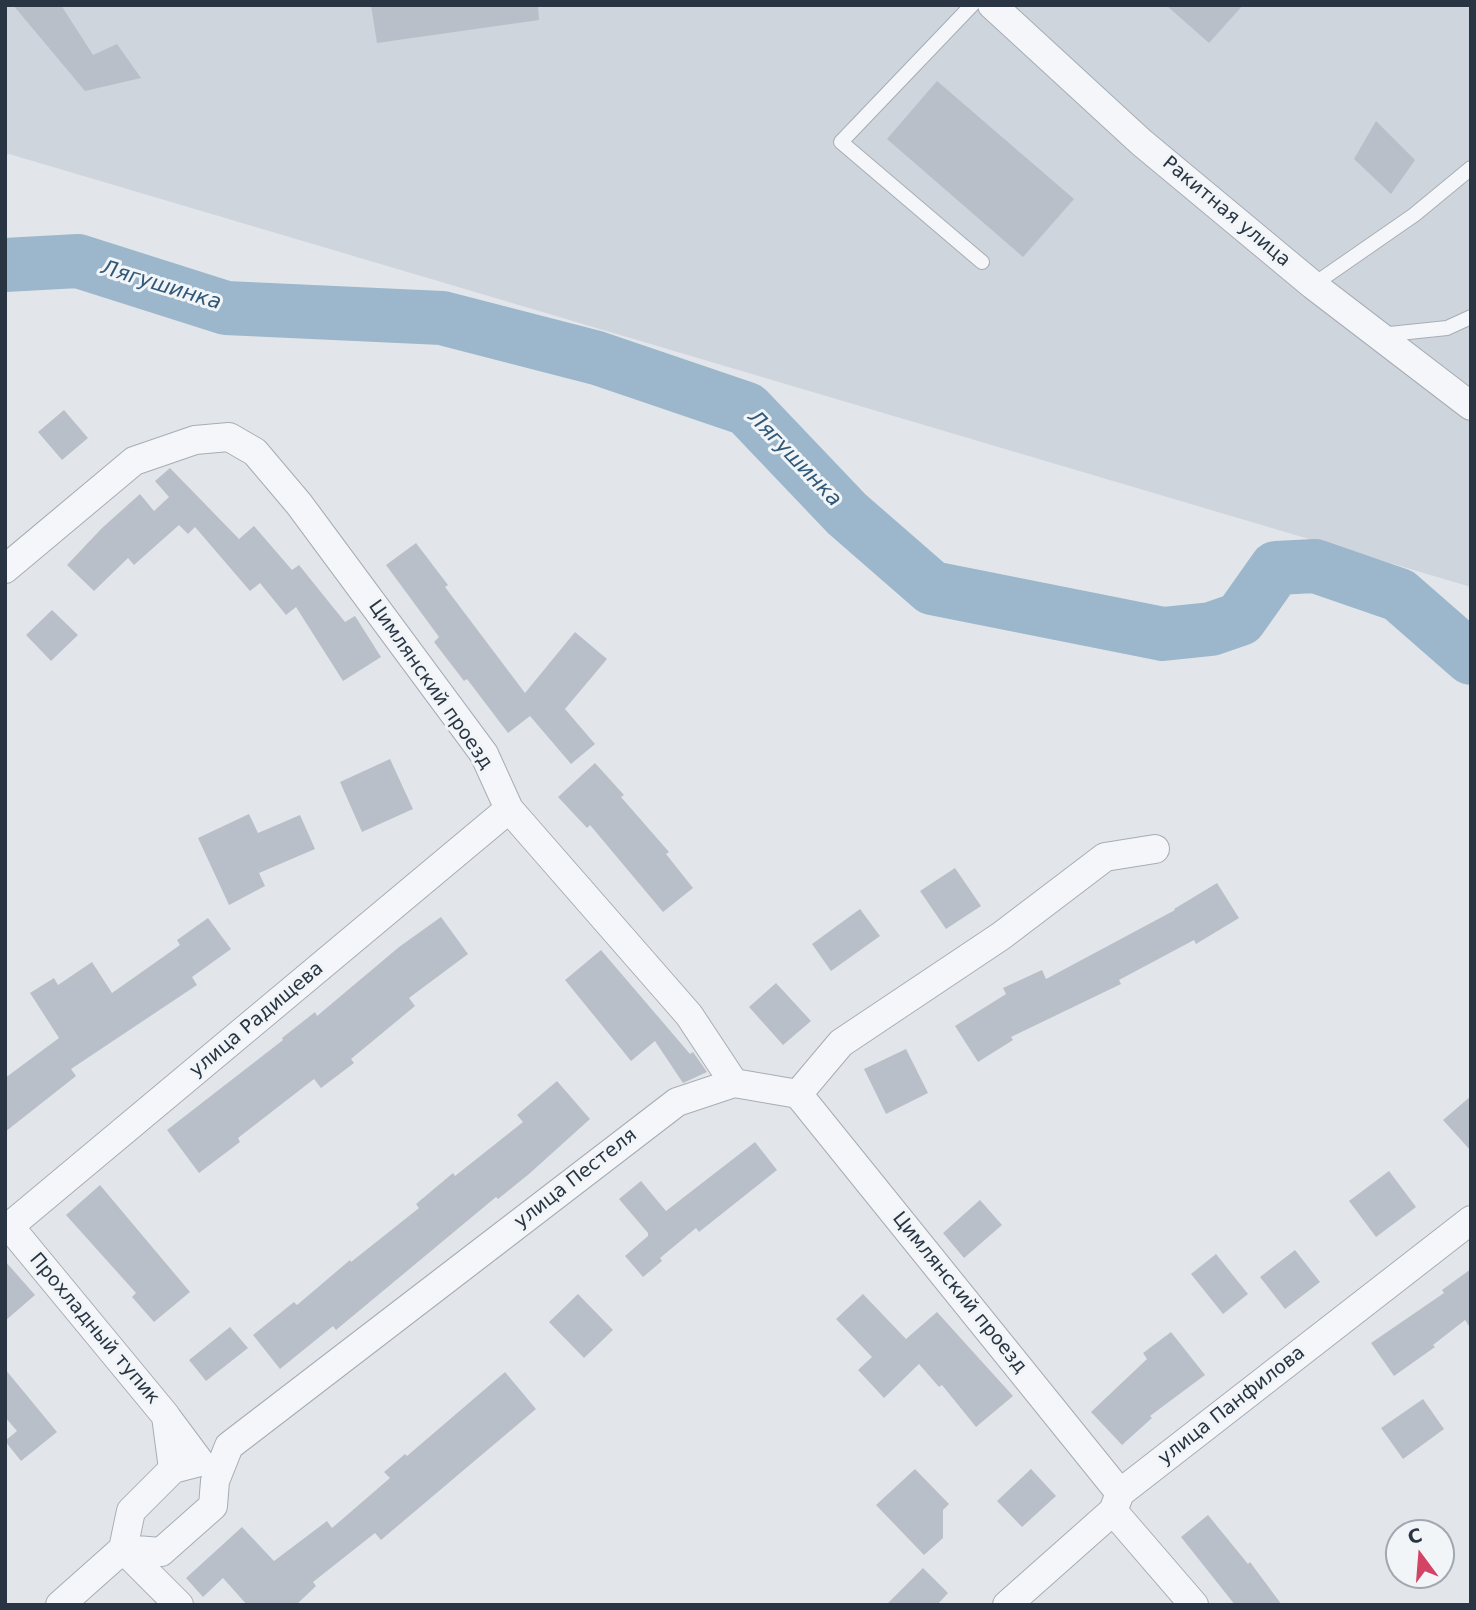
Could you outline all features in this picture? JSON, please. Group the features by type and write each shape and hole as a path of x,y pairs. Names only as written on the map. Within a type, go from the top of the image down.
{"street":[{"name":"Ракитная улица","path":"992,5 1141,142 1312,285 1471,406"},
{"name":"Цимлянский проезд","path":"5,569 134,461 195,439 229,437 255,452 299,504 484,754 509,808 689,1015 734,1083"},
{"name":"улица Радищева","path":"7,1229 509,808"},
{"path":"797,1094 841,1043 1002,936 1105,857 1155,849"},
{"name":"улица Пестеля","path":"123,1549 161,1552 213,1506 207,1472 229,1446 677,1102 734,1083 797,1094"},
{"name":"Цимлянский проезд","path":"797,1094 1117,1502 1194,1605"},
{"name":"улица Панфилова","path":"1007,1605 1117,1502 1471,1220"},
{"name":"Прохладный тупик","path":"7,1229 166,1416 173,1469"},
{"path":"166,1416 207,1472"},
{"path":"60,1605 123,1549 131,1511 173,1469 207,1472"},
{"path":"123,1549 179,1605"}],"lane":[{"path":"972,5 841,142 982,262"},
{"path":"1312,285 1414,215 1471,168"},
{"path":"1378,336 1447,328 1471,317"}],"shaded area":[{"path":"5,5 1471,5 1471,587 5,155"}],"building":[{"path":"13,5 61,5 93,55 117,44 141,78 85,91"},
{"path":"371,5 538,5 539,20 377,43"},
{"path":"1166,5 1243,5 1209,43"},
{"path":"937,81 1074,199 1023,257 887,139"},
{"path":"1376,121 1415,160 1391,194 1354,159"},
{"path":"64,410 88,438 62,460 38,432"},
{"path":"170,468 239,539 254,526 292,570 299,565 345,622 355,616 381,657 343,681 296,607 286,615 260,583 250,591 195,527 188,534 179,525 134,565 128,558 94,591 67,565 102,528 140,494 154,511 169,497 155,481"},
{"path":"416,543 448,585 445,587 525,693 575,632 607,659 565,709 595,744 571,764 530,716 508,733 467,679 464,681 434,642 439,637 386,565"},
{"path":"52,610 78,635 51,661 26,635"},
{"path":"390,759 413,809 362,832 340,782"},
{"path":"595,763 669,852 666,854 693,888 663,912 590,825 587,828 558,797"},
{"path":"249,814 258,833 300,815 315,849 259,873 265,886 229,905 198,838"},
{"path":"955,868 981,906 946,929 920,891"},
{"path":"1217,883 1239,918 1196,944 1194,940 1119,980 1121,984 1011,1037 1013,1040 978,1062 955,1026 1006,994 1003,988 1042,970 1046,979 1175,910"},
{"path":"860,909 880,936 831,971 812,944"},
{"path":"441,917 468,954 409,998 415,1006 351,1059 354,1063 321,1088 314,1079 238,1138 240,1142 199,1173 167,1130 315,1012 317,1016 399,947"},
{"path":"208,918 231,949 192,977 197,985 71,1069 76,1076 5,1132 5,1078 59,1038 30,993 54,978 58,985 92,962 112,993 180,945 177,940"},
{"path":"601,950 690,1054 693,1052 707,1072 683,1083 655,1041 631,1061 565,980"},
{"path":"776,983 811,1021 783,1045 749,1007"},
{"path":"906,1049 928,1093 886,1114 864,1069"},
{"path":"557,1081 590,1119 529,1174 498,1199 496,1197 336,1330 333,1326 280,1369 253,1335 294,1302 297,1305 350,1260 351,1262 419,1208 416,1204 453,1173 455,1176 523,1122 517,1115"},
{"path":"1471,1096 1471,1151 1443,1120"},
{"path":"755,1142 777,1170 699,1232 696,1228 660,1258 662,1261 643,1277 625,1256 648,1236 648,1233 619,1199 641,1181 666,1211"},
{"path":"1389,1171 1416,1207 1376,1237 1349,1201"},
{"path":"100,1185 190,1292 154,1322 132,1297 136,1293 66,1215"},
{"path":"980,1200 1002,1225 964,1258 943,1233"},
{"path":"1295,1250 1320,1282 1285,1309 1260,1277"},
{"path":"1216,1254 1248,1294 1223,1314 1191,1274"},
{"path":"5,1261 35,1295 5,1321"},
{"path":"1471,1269 1471,1329 1465,1320 1433,1345 1435,1347 1394,1376 1371,1343 1444,1293 1442,1290"},
{"path":"578,1294 613,1330 584,1358 549,1322"},
{"path":"863,1294 906,1339 937,1312 1013,1396 976,1427 942,1385 939,1387 919,1364 884,1398 858,1370 872,1357 836,1319"},
{"path":"230,1327 248,1348 206,1381 189,1360"},
{"path":"1171,1332 1205,1375 1150,1416 1152,1418 1122,1445 1091,1412 1147,1359 1143,1353"},
{"path":"5,1369 57,1432 21,1461 5,1441 17,1431 5,1417"},
{"path":"505,1372 536,1409 381,1540 375,1533 313,1582 316,1586 296,1605 247,1605 223,1578 203,1597 186,1578 242,1527 274,1561 327,1521 332,1528 390,1478 384,1472 405,1454 407,1456"},
{"path":"1423,1399 1444,1429 1403,1459 1381,1428"},
{"path":"915,1469 949,1504 943,1510 943,1538 924,1555 876,1505"},
{"path":"1031,1469 1056,1496 1022,1527 997,1501"},
{"path":"1208,1515 1248,1564 1250,1562 1282,1605 1235,1605 1181,1537"},
{"path":"923,1568 948,1593 937,1605 886,1605"}],"waterway":[{"name":"Лягушинка","path":"5,265 78,261 226,308 442,318 597,358 747,409 847,514 932,588 1163,634 1211,629 1240,619 1276,568 1315,566 1399,595 1471,658"}]}
